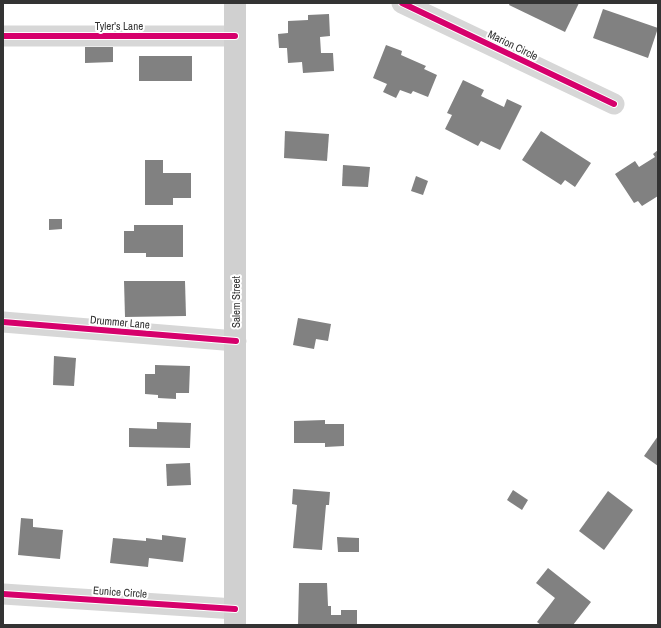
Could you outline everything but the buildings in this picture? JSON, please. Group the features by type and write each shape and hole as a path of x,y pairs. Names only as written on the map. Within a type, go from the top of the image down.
{"main road":[{"name":"Salem Street","path":"235,3 235,617"}],"street":[{"name":"Marion Circle","path":"402,3 614,104"},
{"name":"Tyler's Lane","path":"3,36 235,36"},
{"name":"Drummer Lane","path":"3,322 236,341"},
{"name":"Eunice Circle","path":"3,594 235,617"}],"cycle path":[{"path":"402,3 614,104"},
{"path":"3,36 235,36"},
{"path":"3,322 236,341"},
{"path":"3,594 235,609"}]}
